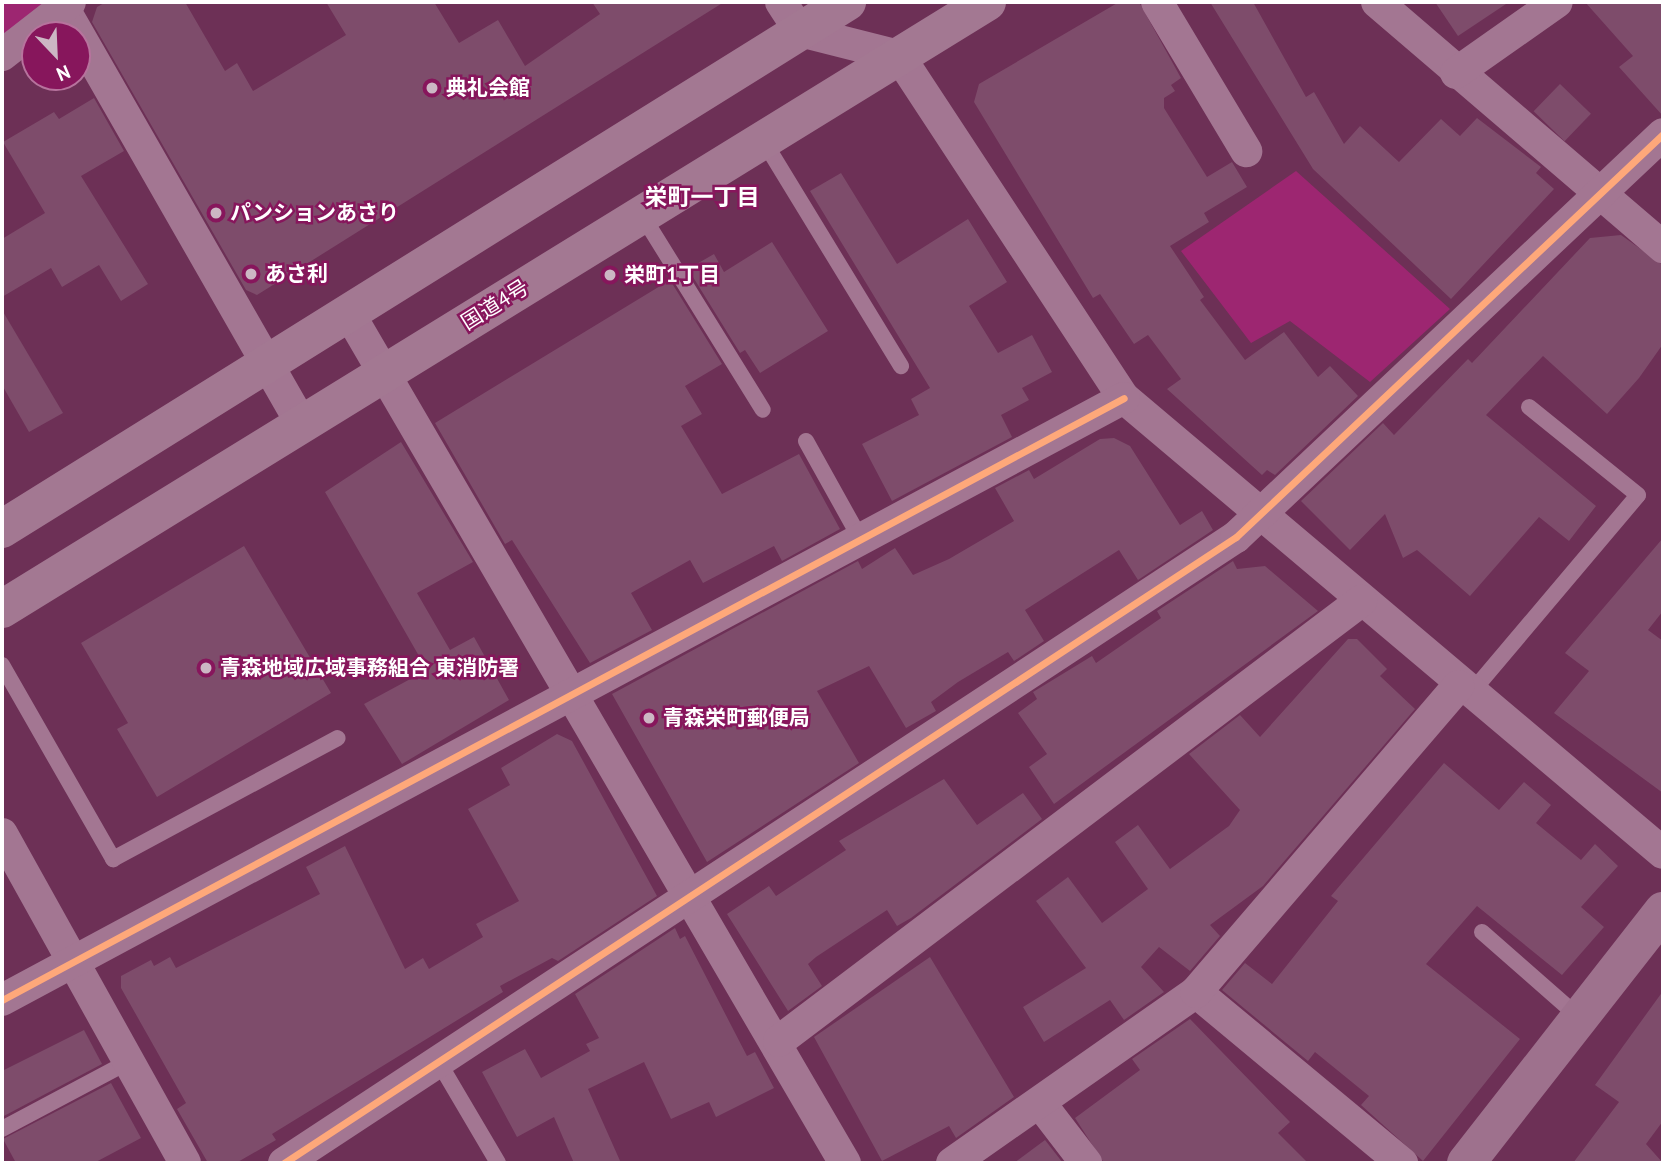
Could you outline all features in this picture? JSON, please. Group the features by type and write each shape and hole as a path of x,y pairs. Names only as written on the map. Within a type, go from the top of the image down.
{"highway":[{"path":"2,529 350,315 790,16 847,2"},
{"name":"国道4号","path":"2,609 988,2"}],"street":[{"path":"1157,2 1246,151"},
{"path":"1377,2 1663,247"},
{"path":"1456,72 1558,2"},
{"path":"2,55 64,4 302,424"},
{"path":"790,16 899,57 1124,398 1464,690 1663,853"},
{"path":"284,1163 1261,515 1663,134"},
{"path":"350,315 387,372 576,692 690,893 779,1041 845,1163"},
{"path":"2,1000 1124,398"},
{"path":"779,1041 1361,601"},
{"path":"952,1163 1196,992 1464,690"},
{"path":"2,834 130,1061 184,1163"},
{"path":"1466,1163 1663,911"},
{"path":"1196,992 1402,1163"},
{"path":"1040,1103 1086,1163"}],"lane":[{"path":"763,140 901,366"},
{"path":"642,215 763,410"},
{"path":"1464,690 1638,495 1530,407"},
{"path":"806,441 861,540"},
{"path":"2,665 113,859 338,738"},
{"path":"1482,932 1580,1018"},
{"path":"2,1129 130,1061"},
{"path":"438,1061 498,1163"}],"shaded area":[{"path":"2,2 52,2 28,21 21,21 21,26 2,41"},
{"path":"1296,171 1450,309 1370,382 1290,321 1251,343 1181,251"}],"building":[{"path":"106,2 185,2 225,71 237,63 253,91 346,35 326,2 434,2 459,43 498,20 525,66 600,14 592,2 724,2 257,295 246,290 92,22 97,7"},
{"path":"1119,2 1139,2 1181,78 1171,85 1175,91 1164,98 1164,108 1207,177 1232,162 1247,187 1204,213 1209,222 1170,246 1204,297 1200,300 1245,360 1284,332 1318,377 1330,366 1358,396 1275,475 1267,470 1262,475 1167,389 1181,379 1148,335 1134,344 1100,294 1093,298 974,102 979,84"},
{"path":"1210,2 1253,2 1306,97 1314,92 1344,144 1360,126 1399,162 1441,119 1460,136 1477,118 1541,167 1536,173 1554,189 1451,299 1313,169"},
{"path":"1435,2 1509,2 1458,36"},
{"path":"1585,2 1663,2 1663,116 1619,67 1633,56"},
{"path":"1560,84 1591,114 1565,141 1534,111"},
{"path":"94,98 124,151 81,176 148,284 121,301 99,265 62,287 51,268 2,297 2,239 45,213 3,142 54,112 59,119"},
{"path":"841,173 897,264 968,219 1007,282 969,306 998,353 1032,335 1052,372 1022,388 1029,400 1001,415 1012,437 892,501 862,444 919,415 911,399 930,388 810,191"},
{"path":"1621,235 1663,265 1663,344 1639,378 1607,414 1543,356 1486,415 1596,506 1569,541 1539,517 1470,596 1417,550 1403,558 1385,514 1350,550 1301,501 1383,423 1394,435 1468,359 1472,363 1590,238"},
{"path":"772,242 828,331 760,373 745,350 740,353 688,269 714,254 724,272"},
{"path":"670,280 722,364 685,386 702,414 681,426 722,494 799,454 840,529 782,561 774,546 703,583 690,560 631,593 652,630 590,663 512,540 505,544 435,423"},
{"path":"2,310 63,413 29,432 2,385"},
{"path":"1114,438 1130,446 1180,525 1202,511 1213,530 1138,580 1119,550 1025,610 1044,641 1014,661 1008,652 958,682 931,702 936,711 906,728 869,666 817,691 859,763 707,862 612,694 858,561 862,569 895,548 913,575 949,559 1014,521 995,488 1029,470 1034,479 1100,439"},
{"path":"401,442 473,562 417,593 450,650 474,637 509,700 402,764 364,704 427,670 325,492"},
{"path":"1663,538 1663,611 1648,630 1663,641 1663,793 1554,713 1589,671 1565,653"},
{"name":"青森地域広域事務組合 東消防署","path":"244,546 331,693 157,797 117,729 128,723 81,643"},
{"path":"1233,561 1237,569 1265,566 1318,611 1054,804 1029,767 1047,754 1018,713 1037,699 1033,692 1092,656 1096,663 1161,618 1157,611"},
{"path":"1348,639 1357,639 1387,669 1380,676 1415,709 1263,886 1210,925 1220,936 1190,971 1159,947 1141,967 1164,992 1124,1020 1110,1000 1044,1042 1023,1007 1086,968 1036,901 1068,877 1102,923 1148,889 1115,842 1138,825 1170,869 1229,826 1240,810 1189,754 1240,715 1260,737"},
{"path":"557,734 572,741 657,896 558,961 552,958 500,986 503,992 272,1134 276,1140 236,1163 208,1163 177,1109 186,1103 121,988 121,976 151,960 154,966 170,957 176,968 320,894 306,867 345,846 405,969 423,958 429,969 483,937 476,924 519,901 468,809 510,785 501,768"},
{"path":"1444,763 1499,810 1524,782 1551,805 1536,823 1581,860 1595,844 1618,866 1581,907 1604,927 1562,975 1477,906 1426,964 1520,1039 1423,1161 1361,1105 1369,1096 1315,1052 1308,1061 1222,990 1245,963 1272,984 1338,901 1331,896"},
{"path":"944,779 977,825 1023,793 1042,819 911,918 897,926 887,910 816,957 808,964 822,986 788,1011 727,914 769,886 776,896 846,850 839,841"},
{"path":"675,928 680,939 685,936 747,1056 755,1052 774,1088 716,1117 709,1102 671,1119 644,1062 588,1089 621,1163 574,1163 554,1117 517,1137 482,1072 525,1049 541,1078 590,1051 586,1044 599,1038 575,994"},
{"path":"930,957 1014,1097 956,1138 949,1126 882,1161 814,1037"},
{"path":"1663,991 1663,1121 1646,1144 1663,1163 1573,1163 1619,1102 1595,1085"},
{"path":"1190,1019 1290,1122 1278,1133 1308,1163 1104,1163 1075,1118 1140,1070 1132,1059"},
{"path":"84,1030 102,1064 2,1117 2,1071"},
{"path":"111,1083 141,1138 94,1163 16,1163 3,1139"},
{"path":"1045,1140 1063,1163 1014,1163"}],"cycle path":[{"path":"284,1163 1236,537 1663,134"},
{"path":"2,1000 1124,398"}],"place":[{"name":"典礼会館","path":"432,88"},
{"name":"パンションあさり","path":"216,213"},
{"name":"あさ利","path":"251,274"},
{"name":"栄町1丁目","path":"610,275"},
{"name":"青森地域広域事務組合 東消防署","path":"206,668"},
{"name":"青森栄町郵便局","path":"649,718"}],"district":[{"name":"栄町一丁目","path":"702,197"}]}
